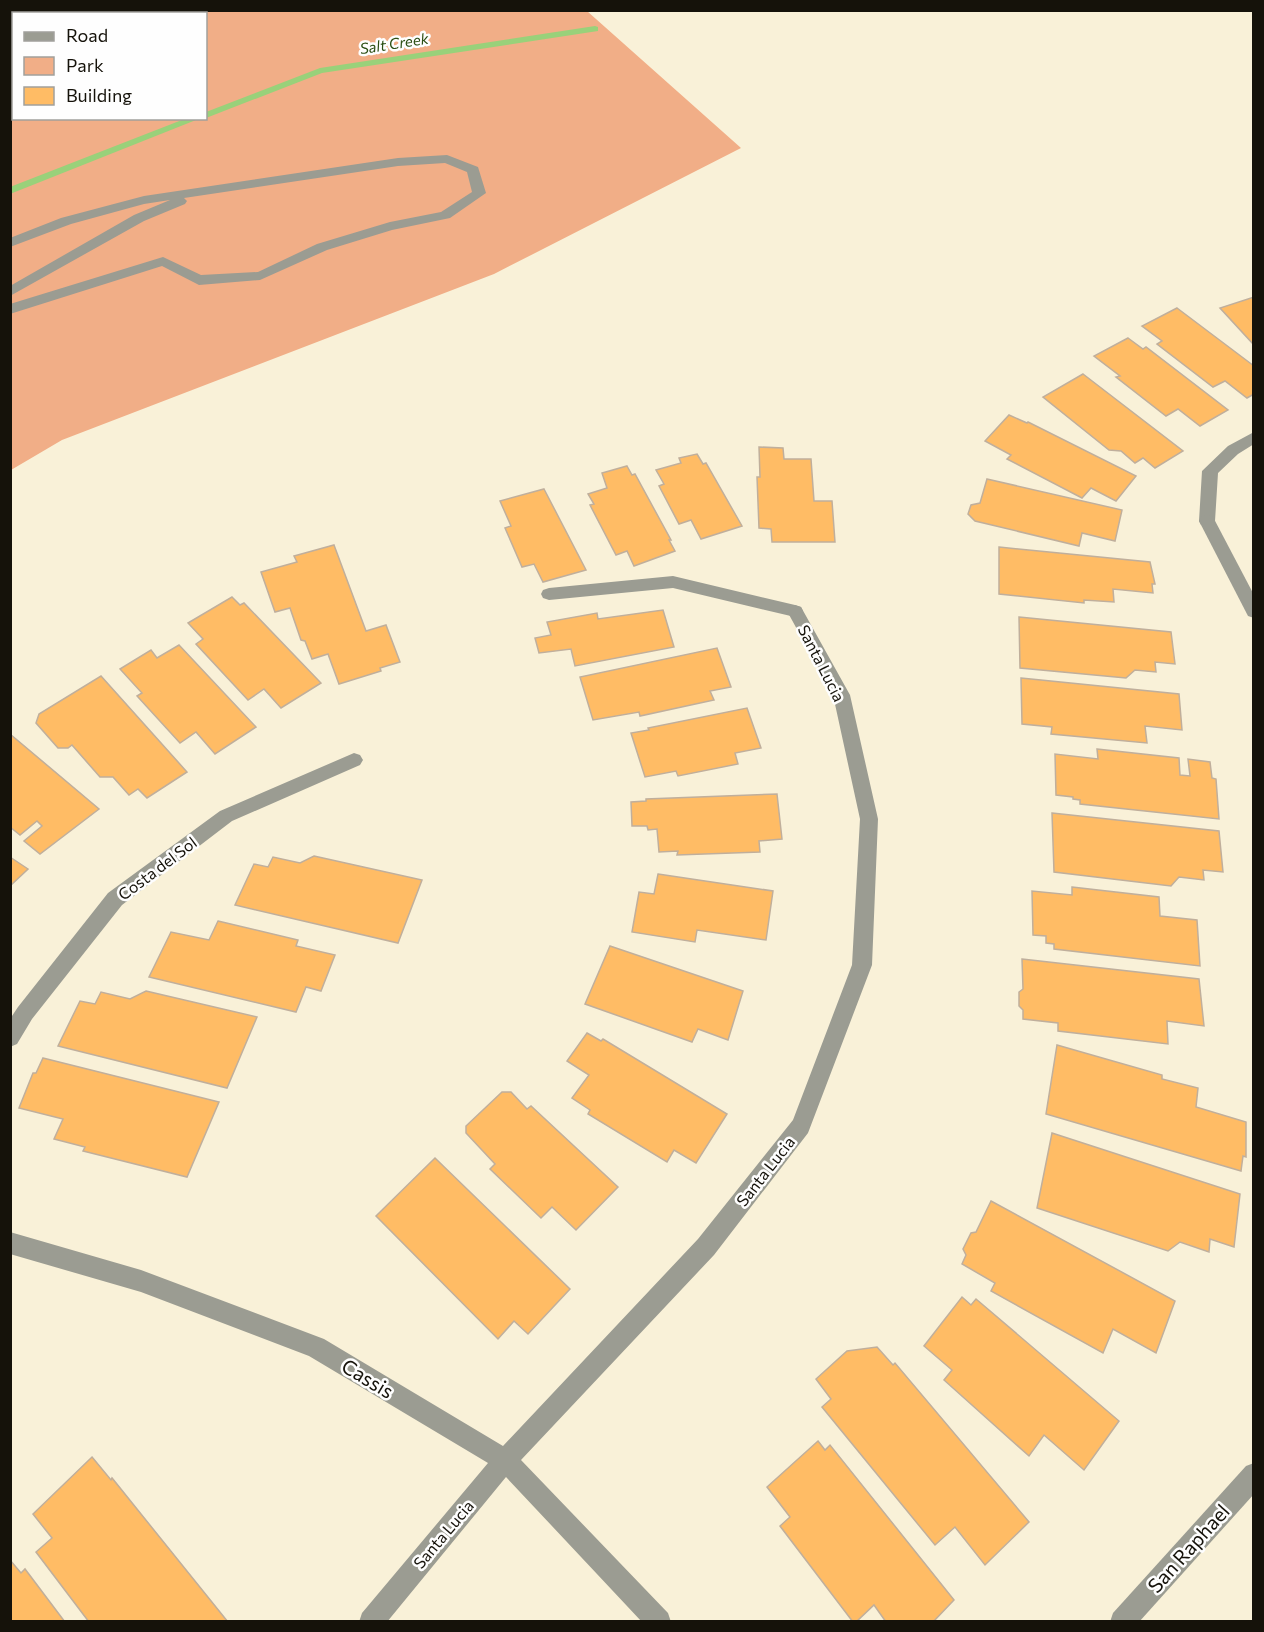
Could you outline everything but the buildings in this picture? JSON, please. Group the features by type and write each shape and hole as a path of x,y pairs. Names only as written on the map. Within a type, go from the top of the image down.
{"street":[{"path":"10,243 66,221 144,200 398,162 447,159 473,170 479,193 445,215 390,225 322,247 260,276 199,280 164,261 10,309"},
{"path":"10,292 139,218 179,202 187,193"},
{"path":"1254,438 1233,450 1210,471 1207,521 1254,612"},
{"name":"Santa Lucia","path":"371,1622 505,1460 706,1247 801,1126 862,965 869,819 841,695 795,611 673,582 549,594"},
{"name":"Costa del Sol","path":"10,1038 25,1012 115,899 226,816 354,760"},
{"name":"Cassis","path":"10,1243 141,1281 316,1347 505,1460 659,1622"},
{"name":"San Raphael","path":"1122,1622 1254,1474"}],"green space":[{"path":"11,11 587,11 741,148 494,274 62,440 11,470"}],"waterway":[{"name":"Salt Creek","path":"207,115 320,71 595,29"},
{"name":"Salt Creek","path":"10,191 192,120"}]}
